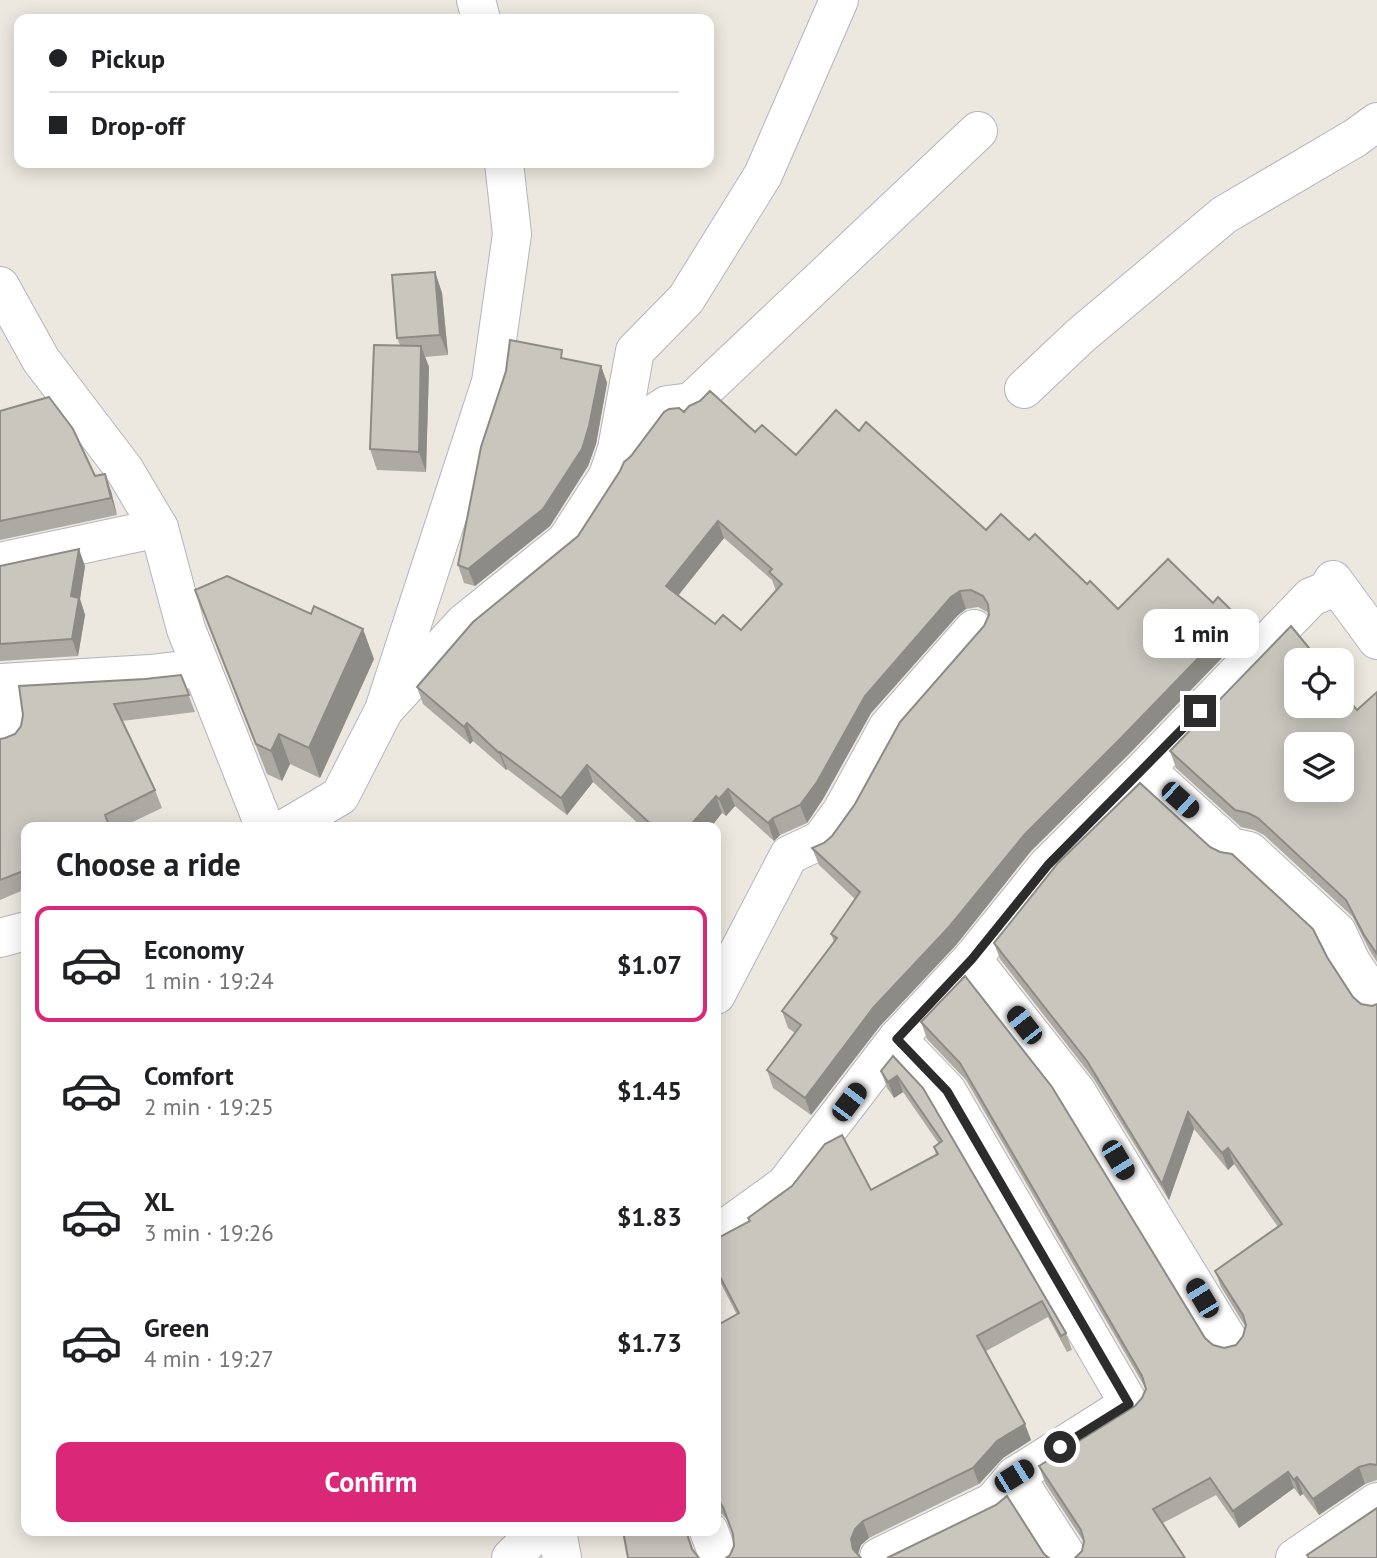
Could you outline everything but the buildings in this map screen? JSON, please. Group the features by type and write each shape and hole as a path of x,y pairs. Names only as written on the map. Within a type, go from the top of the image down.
{"street":[{"path":"608,476 617,449 635,351 686,299 763,175 839,0"},
{"path":"1024,389 1080,336 1224,215 1355,138 1377,122"},
{"path":"384,710 464,623 566,541 608,476 654,413 667,405 691,402 978,131"},
{"path":"296,822 340,796 384,710 491,382 512,233 505,168"},
{"path":"0,286 41,360 124,468 159,528 186,629 263,822"},
{"path":"0,562 159,528"},
{"path":"721,1231 785,1185 897,1039 972,959 1048,865 1311,597 1328,590 1332,580 1377,640"},
{"path":"721,985 789,855 821,840 842,811 888,727 974,629"},
{"path":"0,735 7,734 1,683 150,674 201,668"},
{"path":"1145,769 1231,847 1249,851 1336,932 1351,962 1377,1001"},
{"path":"972,959 1076,1091 1230,1343"},
{"path":"878,1557 993,1502 1014,1476 1129,1404 947,1091 897,1039"},
{"path":"1014,1476 1068,1558"},
{"path":"1295,1558 1377,1502"},
{"path":"511,1558 533,1536"},
{"path":"558,1536 562,1558"},
{"path":"711,1536 719,1558"}],"route":[{"path":"1060,1447 1129,1404 947,1091 897,1039 972,959 1048,865 1200,711"}]}
